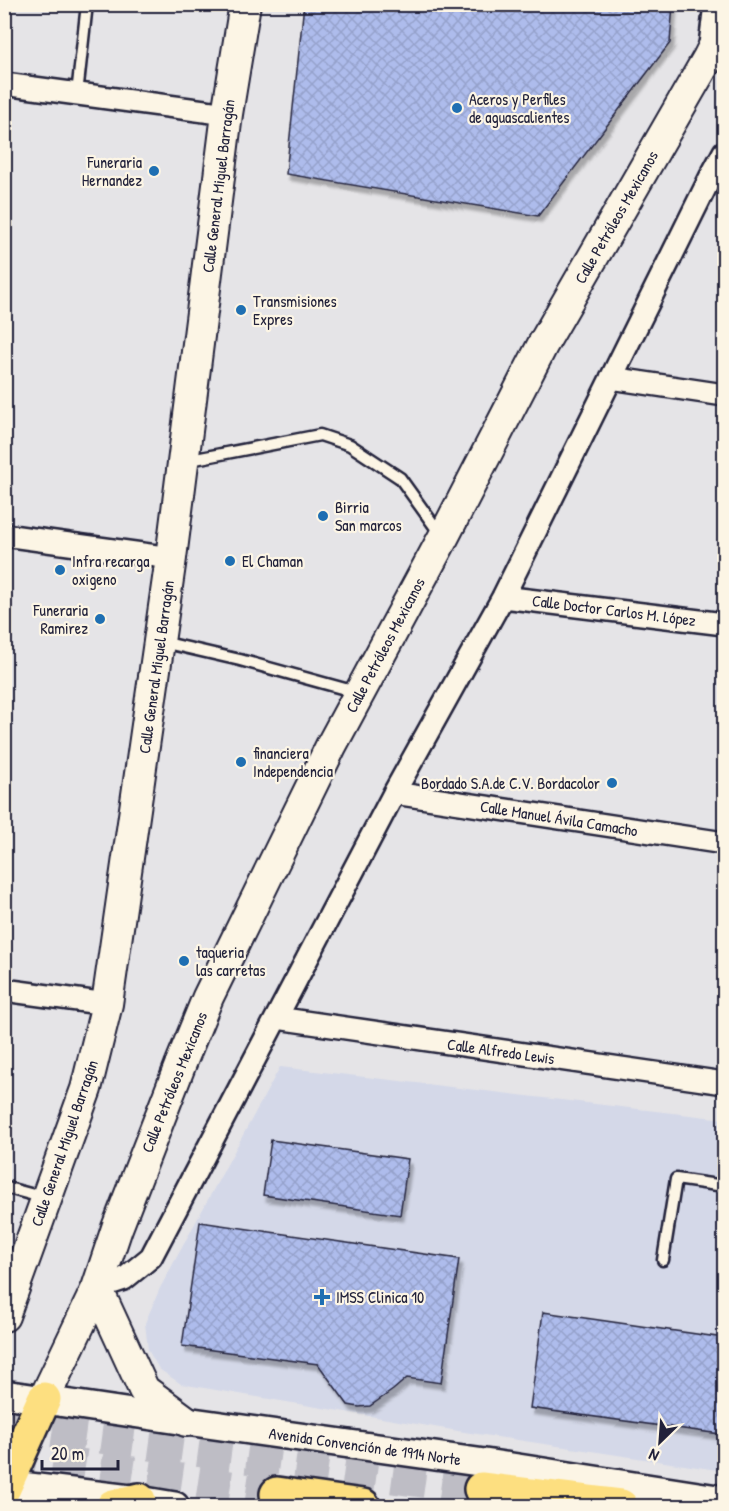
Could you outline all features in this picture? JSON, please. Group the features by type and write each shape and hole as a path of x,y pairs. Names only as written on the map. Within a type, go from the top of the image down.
{"main road":[{"name":"Calle General Miguel Barragán","path":"5,1315 14,1258 47,1198 86,1089 107,1004 171,558 227,114 245,4"},
{"name":"Calle Petróleos Mexicanos","path":"5,1485 97,1288 117,1228 208,997 331,746 443,538 543,344 708,58 724,26"},
{"path":"97,1288 144,1390 186,1421"},
{"path":"481,1489 621,1506"},
{"path":"277,1494 363,1506"}],"street":[{"path":"708,58 715,4"},
{"path":"4,84 227,114"},
{"path":"97,1288 124,1279 151,1257 394,793 503,597 611,378 717,179 724,152"},
{"path":"611,378 724,395"},
{"path":"4,535 171,558"},
{"name":"Calle Doctor Carlos M. López","path":"503,597 724,624"},
{"name":"Calle Manuel Ávila Camacho","path":"394,793 724,843"},
{"path":"4,990 107,1004"},
{"name":"Calle Alfredo Lewis","path":"277,1018 724,1083"},
{"name":"Avenida Convención de 1914 Norte","path":"4,1394 724,1500"},
{"path":"5,1485 126,1503 175,1506"}],"lane":[{"path":"77,94 87,4"},
{"path":"183,462 320,435 350,445 400,478 443,538"},
{"path":"159,642 240,660 360,692"},
{"path":"663,1260 676,1179 724,1186"},
{"path":"4,1187 47,1198"}],"shaded area":[{"path":"280,1067 724,1119 724,1471 464,1432 181,1384 159,1369 148,1350 145,1323 160,1288"}],"building":[{"name":"Aceros y Perfiles de aguascalientes","path":"304,4 673,4 670,43 538,216 286,174"},
{"path":"271,1140 408,1159 400,1215 263,1195"},
{"path":"200,1222 459,1259 441,1383 407,1378 370,1406 359,1407 348,1405 318,1364 182,1346"},
{"path":"543,1312 724,1338 724,1445 722,1445 720,1434 530,1408"}],"tunnel":[{"path":"4,1424 481,1489"},
{"path":"4,1454 277,1494"}],"place":[{"name":"Aceros y Perfiles de aguascalientes","path":"457,108"},
{"name":"Funeraria Hernandez","path":"154,171"},
{"name":"Transmisiones Expres","path":"241,310"},
{"name":"Birria San marcos","path":"323,516"},
{"name":"El Chaman","path":"230,561"},
{"name":"Infra recarga oxigeno","path":"60,570"},
{"name":"Funeraria Ramirez","path":"100,619"},
{"name":"financiera Independencia","path":"241,762"},
{"name":"Bordado S.A.de C.V. Bordacolor","path":"612,783"},
{"name":"taqueria las carretas","path":"184,961"},
{"name":"IMSS Clinica 10","path":"322,1297"}]}
